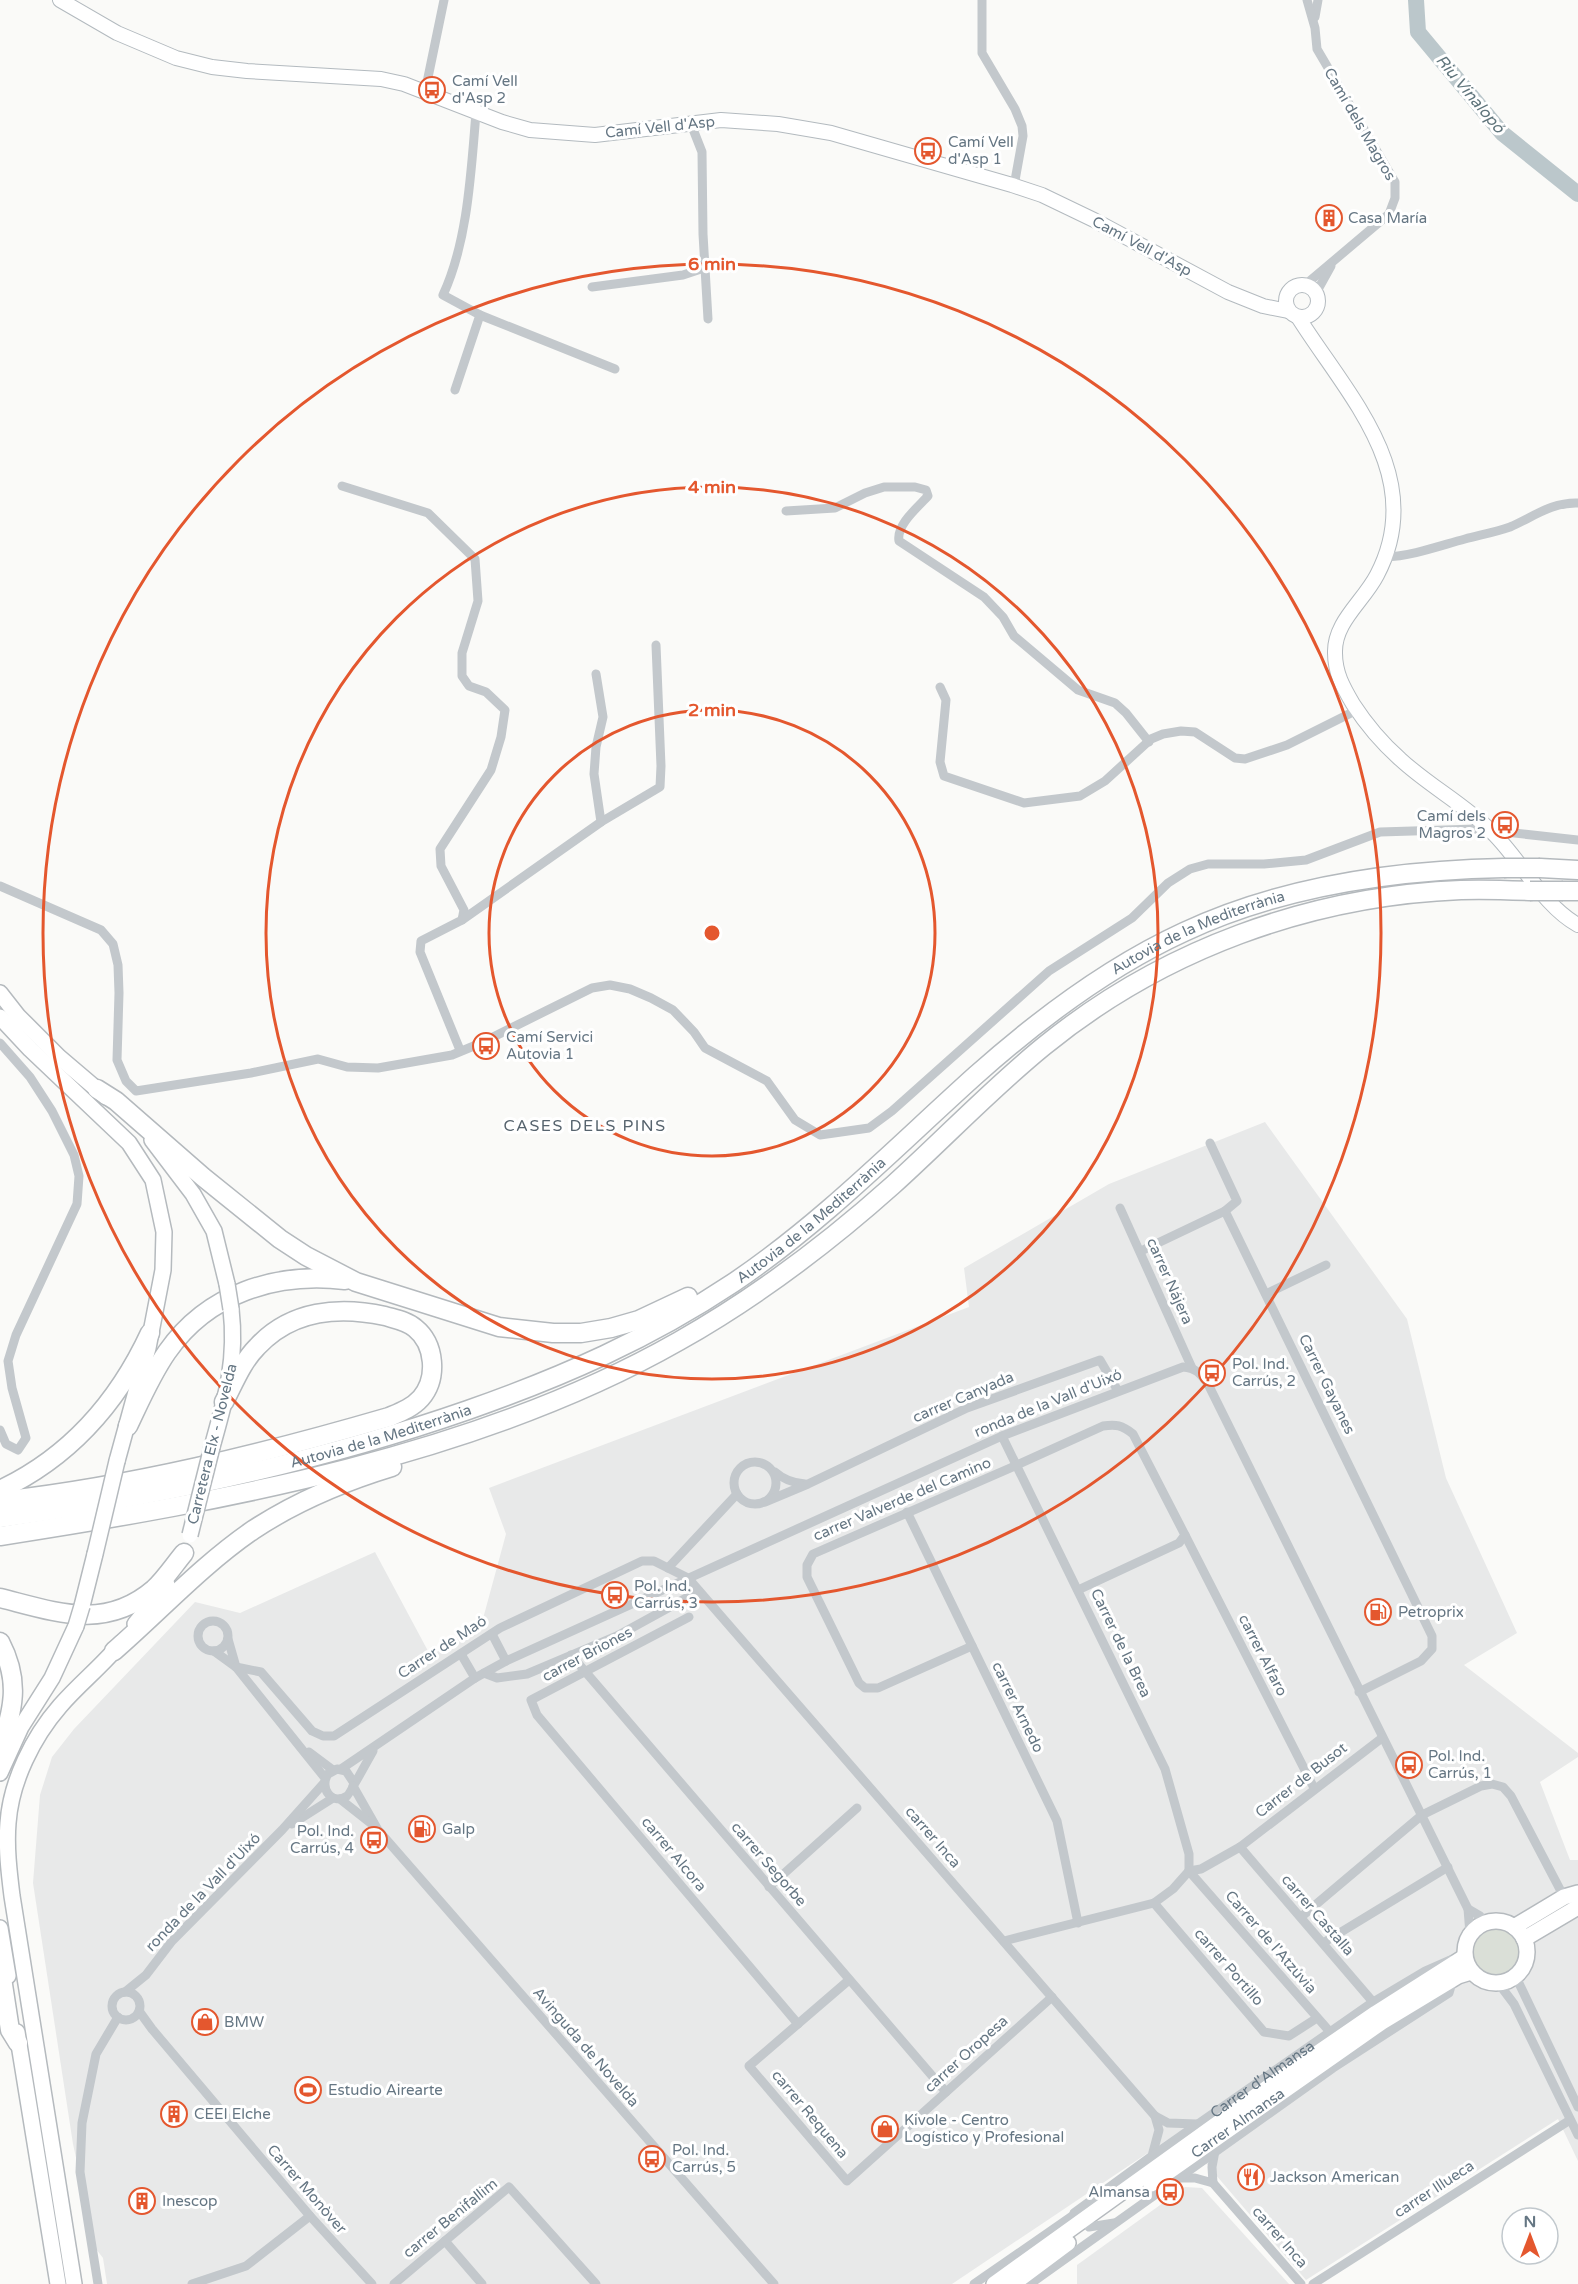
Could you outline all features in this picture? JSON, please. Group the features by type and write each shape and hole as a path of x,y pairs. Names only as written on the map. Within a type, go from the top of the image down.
{"highway":[{"name":"Autovia de la Mediterrània","path":"0,1518 142,1496 229,1478 367,1442 432,1422 565,1374 618,1350 733,1283 840,1201 980,1071 1043,1019 1094,982 1185,932 1285,896 1393,874 1441,869 1578,870"},
{"name":"Autovia de la Mediterrània","path":"0,1536 151,1511 250,1491 384,1458 504,1421 571,1395 628,1368 720,1316 784,1273 894,1184 1045,1045 1100,1005 1152,972 1245,931 1335,908 1382,899 1462,890 1570,891"},
{"path":"97,1089 116,1101 203,1177 280,1239 306,1256 356,1282 500,1327 526,1331 581,1333 611,1329 639,1320 692,1296 722,1276 772,1254"},
{"path":"114,1651 194,1576 254,1530 317,1495 380,1470 478,1440 539,1418 615,1385 672,1356 710,1333 784,1273"},
{"path":"128,1426 155,1370 168,1351 185,1330 220,1303 247,1288 276,1281 315,1278 356,1282"},
{"path":"0,1501 161,1476 234,1460 389,1417 408,1409 425,1392 432,1369 431,1354 426,1341 415,1327 400,1320 370,1313 344,1310 324,1311 291,1322 258,1345 246,1361 224,1402"},
{"path":"0,1490 48,1462 92,1425 131,1371 150,1333"},
{"path":"0,1598 68,1614 99,1615 121,1610 155,1587 184,1553"},
{"path":"0,1641 12,1670 14,1686 9,1724 0,1750"},
{"path":"0,1965 10,2030 18,2043"}],"main road":[{"name":"Carretera Elx - Novelda","path":"0,993 18,1016 59,1057 155,1143 193,1194 214,1231 227,1284 234,1332 233,1358 224,1402 184,1553 171,1577 114,1651 60,1706 37,1736 13,1794 8,1822 7,1860 74,2284"},
{"path":"0,1017 30,1049 129,1143 153,1180 164,1232 163,1270 148,1348 76,1626 52,1678 17,1736 0,1773"},
{"path":"1514,1927 1571,1895"},
{"path":"1524,1939 1578,1907"},
{"path":"1503,1922 1514,1927 1524,1939 1527,1957 1525,1965 1516,1977 1499,1984 1482,1981 1471,1972 1462,1959 1470,1934 1484,1923 1503,1922"},
{"path":"0,1929 58,2284"},
{"name":"Carrer d'Almansa","path":"994,2284 1271,2085 1376,2013 1462,1959"},
{"name":"Carrer Almansa","path":"1013,2284 1089,2227 1383,2022 1453,1979 1471,1972"}],"street":[{"name":"Camí Vell d'Asp","path":"60,0 117,33 176,58 248,71 381,79 404,84 477,113 530,130 568,134 621,133 721,120 750,121 819,131 878,146 1014,186 1067,206 1221,288 1263,306 1293,314"},
{"path":"425,92 444,0"},
{"path":"982,0 982,53 1015,109 1022,126 1023,136 1014,186"},
{"name":"Camí dels Magros","path":"1307,0 1315,28 1317,49 1395,182 1395,198 1389,214 1335,260 1310,289"},
{"path":"1315,28 1315,11 1318,0"},
{"path":"477,113 467,209 450,282 443,295 480,315 615,369"},
{"path":"691,124 702,152 704,267 708,319"},
{"path":"592,287 683,275 704,267"},
{"path":"1251,300 1287,293 1293,288 1310,289 1318,302 1314,312 1314,329 1318,347"},
{"path":"1287,293 1285,300 1293,314 1357,403 1376,437 1393,495 1391,532 1385,557 1372,583 1343,622 1335,642 1336,668 1341,685 1381,741 1400,760 1465,807 1493,832 1555,908 1578,925"},
{"path":"1293,314 1306,317 1314,312"},
{"path":"455,390 480,315"},
{"path":"342,486 428,513 475,559 478,601 462,653 462,676 469,686 486,692 505,710 492,770 440,849 441,866 464,910 462,920"},
{"path":"786,511 835,508 865,493 884,487 915,487 926,490 928,496 901,528 898,535 900,541 984,597 1003,617 1014,636 1078,690 1115,703 1149,742"},
{"path":"1385,557 1402,557 1500,529 1555,505 1566,502 1578,503"},
{"path":"460,1050 420,952 422,941 462,920 601,822 660,787 656,645"},
{"path":"596,674 603,717 596,747 594,774 601,822"},
{"path":"940,687 946,700 940,762 944,777 1024,803 1080,796 1105,781 1149,742 1163,734 1181,731 1195,732 1235,758 1245,759 1287,745 1357,710"},
{"path":"0,886 101,930 113,944 118,965 119,993 117,1060 126,1081 136,1091 251,1073 318,1059 347,1067 378,1068 452,1054 481,1043 592,988 610,985 640,993 673,1010 694,1032 705,1048 767,1081 795,1120 820,1135 869,1128 892,1111 1049,971 1132,918 1168,883 1190,869 1208,864 1264,864 1306,860 1380,832 1477,829 1578,840"},
{"path":"0,1043 30,1077 52,1111 74,1155 78,1176 77,1204 16,1335 8,1361 12,1388 26,1438 18,1450 6,1444 0,1430"},
{"path":"1141,1251 1225,1211 1238,1200 1210,1143"},
{"name":"carrer Nájera","path":"1119,1208 1141,1251 1192,1368"},
{"name":"Carrer Gayanes","path":"1225,1211 1429,1628 1433,1644 1427,1656 1359,1692"},
{"path":"1266,1294 1326,1265"},
{"name":"carrer Canyada","path":"765,1502 808,1484 967,1408 1100,1360 1118,1391"},
{"name":"ronda de la Vall d'Uixó","path":"337,1770 479,1676 506,1661 1002,1436 1183,1367 1192,1368"},
{"path":"1192,1368 1200,1373 1208,1384 1359,1692 1448,1867 1468,1909 1470,1934"},
{"name":"carrer Valverde del Camino","path":"972,1646 878,1688 866,1688 859,1683 807,1577 807,1565 813,1554 1017,1466 1103,1426 1115,1424 1123,1426 1132,1434 1185,1535"},
{"name":"Carrer de la Brea","path":"1002,1436 1168,1777 1189,1854 1189,1872"},
{"path":"773,1470 777,1484 775,1492 765,1502 752,1504 737,1494 734,1481 739,1469 749,1462 762,1463 773,1470 781,1478 794,1483 808,1484"},
{"path":"668,1568 737,1494"},
{"name":"carrer Arnedo","path":"907,1512 1057,1821 1078,1923"},
{"path":"1078,1590 1179,1543 1185,1535"},
{"name":"carrer Alfaro","path":"1185,1535 1314,1788"},
{"name":"Carrer de Maó","path":"236,1667 261,1672 312,1731 323,1736 334,1736 500,1628 642,1561 654,1561 688,1578"},
{"name":"carrer Inca","path":"688,1578 1155,2116"},
{"path":"461,1654 479,1676 497,1678 527,1674 617,1635 699,1591"},
{"name":"carrer Briones","path":"531,1701 689,1617"},
{"path":"236,1667 226,1629 220,1623 205,1624 200,1630 199,1641 205,1649 214,1651 236,1667 300,1745 324,1781 326,1791 377,1828"},
{"path":"492,1634 506,1661"},
{"path":"214,1651 223,1648 228,1639"},
{"name":"carrer Segorbe","path":"571,1655 946,2092"},
{"name":"carrer Alcora","path":"531,1701 537,1715 798,2024"},
{"name":"Carrer de Busot","path":"1240,1847 1382,1738"},
{"path":"300,1745 337,1770 349,1774 377,1828"},
{"name":"ronda de la Vall d'Uixó","path":"354,1784 375,1747"},
{"path":"324,1781 337,1770"},
{"name":"ronda de la Vall d'Uixó","path":"125,1992 146,1975 172,1941 282,1830 324,1781"},
{"path":"336,1798 348,1795 354,1784"},
{"path":"1301,1917 1422,1815 1481,1786 1492,1784 1503,1787 1511,1796 1571,1895"},
{"name":"ronda de la Vall d'Uixó","path":"282,1830 336,1798"},
{"path":"769,1887 857,1808"},
{"name":"Avinguda de Novelda","path":"377,1828 774,2284"},
{"path":"1004,1941 1154,1903 1173,1889 1189,1872 1201,1869 1240,1847"},
{"name":"carrer Castalla","path":"1240,1847 1373,2002"},
{"path":"1323,1943 1448,1867"},
{"name":"Carrer de l'Atzúvia","path":"1189,1872 1330,2032"},
{"name":"carrer Portillo","path":"1154,1903 1264,2032 1289,2036"},
{"path":"1468,1909 1480,1916 1484,1923"},
{"name":"Carrer d'Almansa","path":"974,2284 1373,2002 1432,1967 1447,1960 1462,1959"},
{"name":"ronda de la Vall d'Uixó","path":"138,1998 146,1975"},
{"path":"1516,1977 1578,2107"},
{"name":"Carrer d'Almansa","path":"1030,2284 1333,2068 1449,1993 1453,1979"},
{"path":"798,2024 849,1980"},
{"path":"1499,1984 1514,2004 1578,2136"},
{"path":"125,1992 138,1998 136,2015 124,2019 118,2017 114,2012 113,2003 117,1995 125,1992"},
{"name":"carrer Oropesa","path":"847,2181 1052,1997"},
{"name":"Carrer Monòver","path":"136,2015 152,2029 310,2216 372,2284"},
{"path":"98,2284 80,2172 82,2123 96,2054 118,2017"},
{"name":"Carrer d'Almansa","path":"1289,2036 1317,2018"},
{"name":"carrer Requena","path":"798,2024 749,2066 847,2181"},
{"path":"1155,2116 1168,2123 1199,2124"},
{"path":"1152,2156 1159,2130 1155,2116"},
{"name":"carrer Illueca","path":"1313,2284 1570,2120"},
{"path":"1176,2178 1195,2178 1213,2183 1212,2167 1215,2151"},
{"name":"carrer Inca","path":"1213,2183 1301,2284"},
{"name":"carrer Benifallim","path":"393,2284 509,2187 596,2284"},
{"name":"Carrer d'Almansa","path":"1074,2213 1098,2209"},
{"path":"192,2284 246,2266 310,2216"},
{"name":"Carrer d'Almansa","path":"1089,2227 1117,2223"},
{"path":"445,2241 482,2284"}],"shaded area":[{"path":"1265,1122 1407,1319 1446,1478 1517,1633 1464,1665 1578,1753 1578,1757 1540,1782 1570,1860 1578,1860 1578,2161 1558,2119 1306,2280 1179,2132 952,2284 107,2284 103,2258 96,2249 73,2144 33,1883 40,1795 52,1757 74,1729 195,1602 240,1613 375,1552 428,1651 481,1626 506,1534 489,1488 969,1307 964,1268 1109,1184"},
{"path":"1494,1926 1503,1928 1514,1937 1519,1951 1517,1960 1508,1971 1494,1976 1485,1974 1474,1965 1469,1951 1471,1942 1480,1931"},
{"path":"1185,2187 1202,2188 1289,2284 1077,2284 1077,2265"}],"waterway":[{"name":"Riu Vinalopó","path":"1416,0 1418,32 1502,133 1578,194"}],"place":[{"name":"Camí Vell d'Asp 2","path":"432,90"},
{"name":"Camí Vell d'Asp 1","path":"928,151"},
{"name":"Casa María","path":"1329,218"},
{"name":"Camí dels Magros 2","path":"1505,825"},
{"name":"Camí Servici Autovia 1","path":"486,1046"},
{"name":"Pol. Ind. Carrús, 2","path":"1212,1373"},
{"name":"Pol. Ind. Carrús, 3","path":"615,1595"},
{"name":"Petroprix","path":"1378,1612"},
{"name":"Pol. Ind. Carrús, 1","path":"1409,1765"},
{"name":"Galp","path":"422,1829"},
{"name":"Pol. Ind. Carrús, 4","path":"374,1840"},
{"name":"BMW","path":"205,2022"},
{"name":"Estudio Airearte","path":"308,2090"},
{"name":"CEEI Elche","path":"174,2114"},
{"name":"Kivole - Centro Logístico y Profesional","path":"885,2129"},
{"name":"Pol. Ind. Carrús, 5","path":"652,2159"},
{"name":"Jackson American","path":"1251,2177"},
{"name":"Almansa","path":"1170,2192"},
{"name":"Inescop","path":"142,2201"}],"district":[{"name":"CASES DELS PINS","path":"585,1126"}]}
